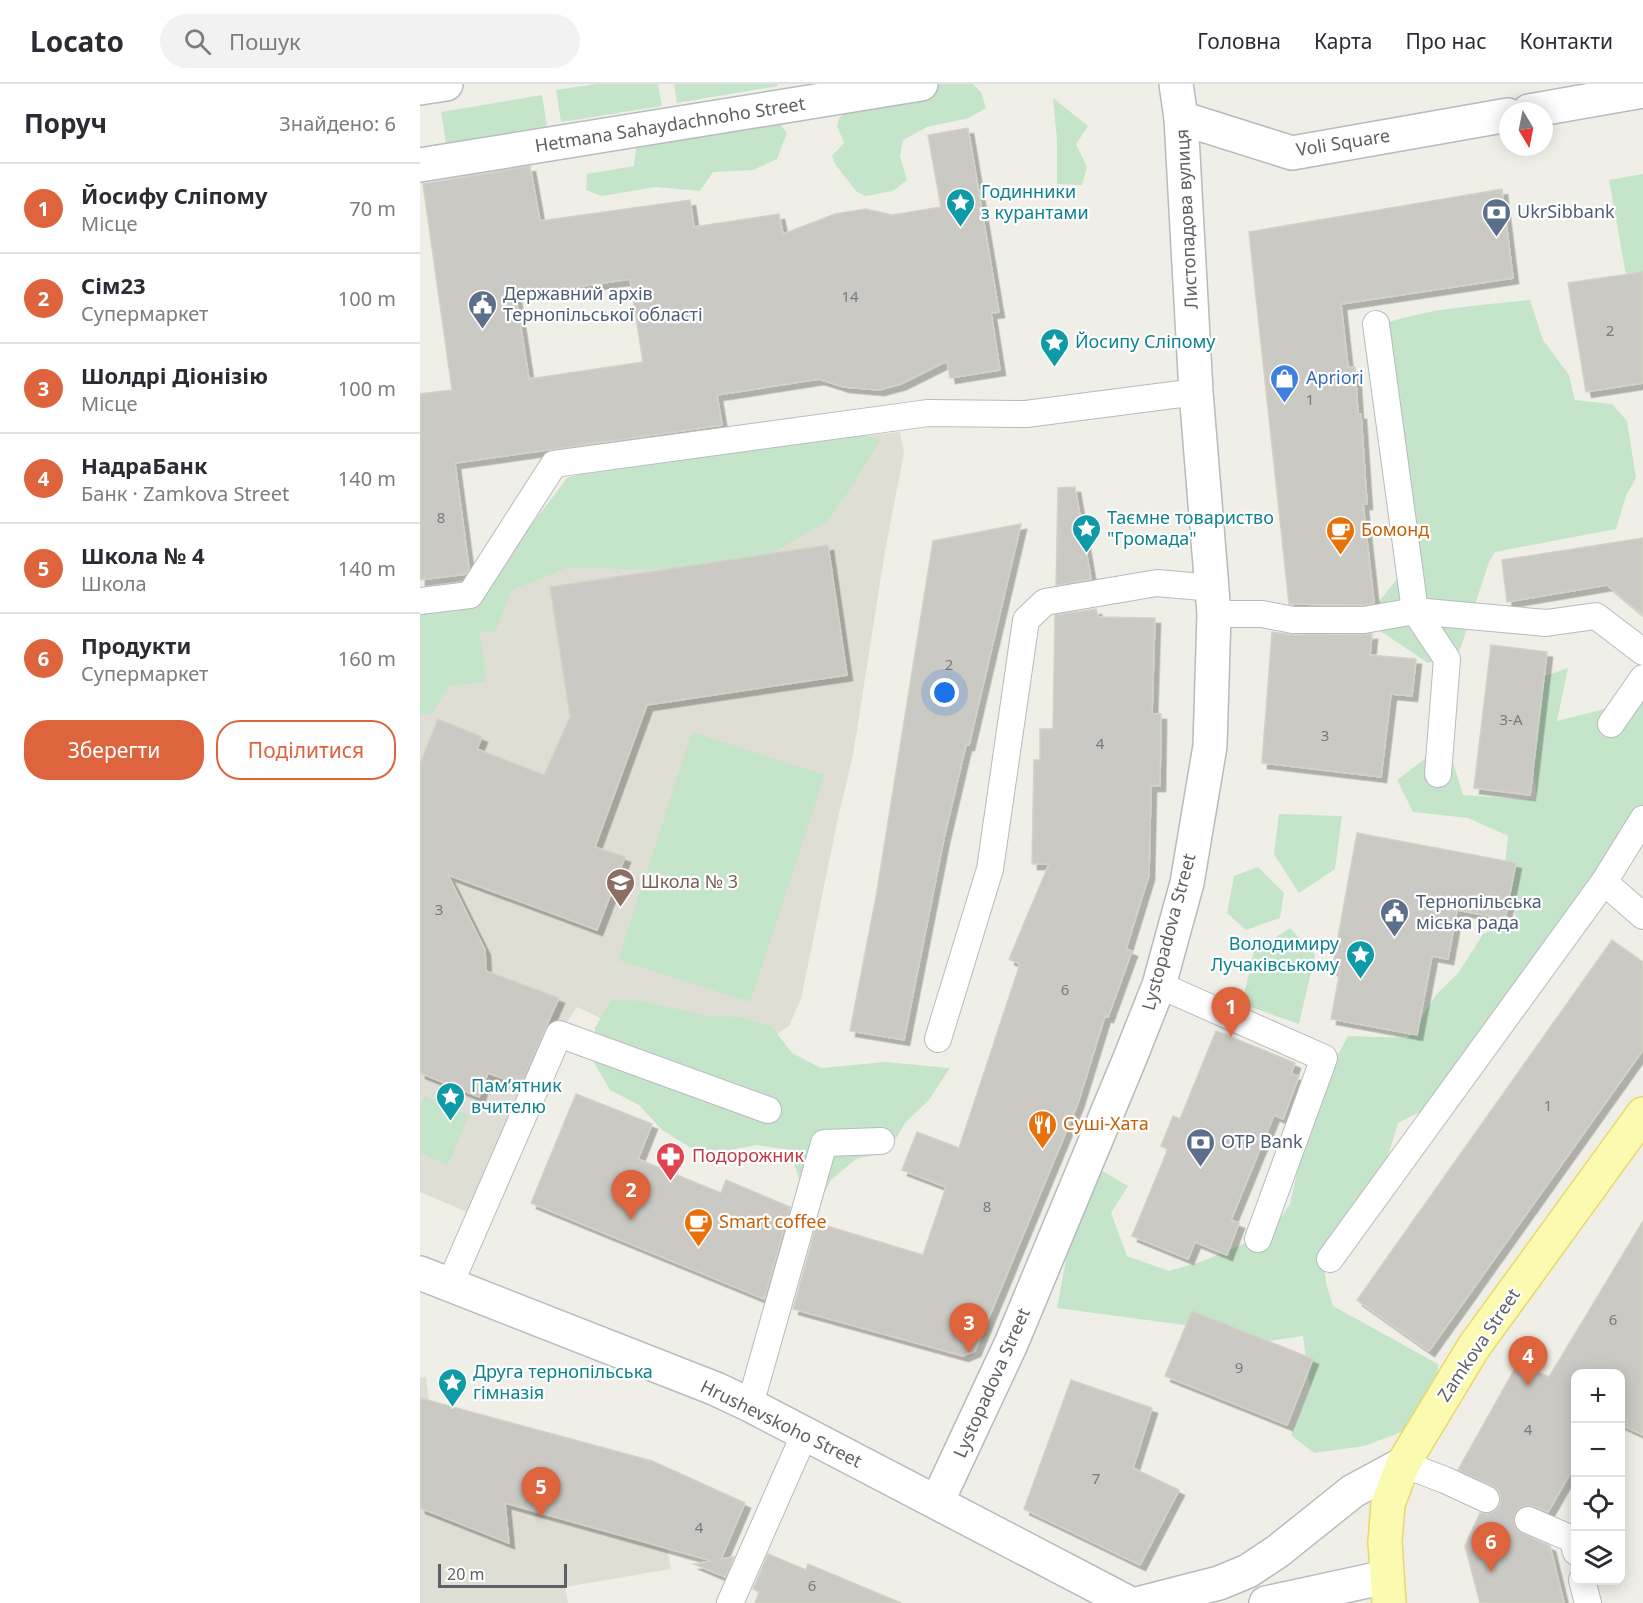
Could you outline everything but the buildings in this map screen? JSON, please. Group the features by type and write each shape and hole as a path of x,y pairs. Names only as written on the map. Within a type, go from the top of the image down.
{"main road":[{"name":"Zamkova Street","path":"1388,1590 1385,1542 1388,1504 1403,1464 1473,1348 1643,1114"}],"street":[{"path":"420,88 446,84"},
{"name":"Hetmana Sahaydachnoho Street","path":"420,165 921,84"},
{"name":"Листопадова вулиця","path":"1176,84 1181,118 1196,392"},
{"path":"1553,107 1643,91"},
{"name":"Voli Square","path":"1181,118 1292,153 1499,117"},
{"name":"Lystopadova Street","path":"937,1502 1011,1344 1159,985 1187,883 1210,746 1214,601 1196,392"},
{"name":"Hrushevskoho Street","path":"420,1273 716,1389 805,1433 1129,1603"},
{"path":"1141,1603 1219,1583 1248,1571 1278,1551 1353,1491 1403,1464"},
{"path":"1266,1603 1388,1590"}],"lane":[{"path":"1376,324 1415,611 1447,659 1438,774"},
{"path":"420,601 470,595 554,464 928,413 1026,414 1196,392"},
{"path":"938,1039 990,869 1026,620 1045,602 1157,583 1214,601 1293,620 1364,620 1415,611 1546,623 1596,616 1643,652"},
{"path":"1611,724 1643,678"},
{"path":"1330,1259 1604,882 1643,819"},
{"path":"1604,882 1643,916"},
{"path":"1159,985 1324,1058 1258,1239"},
{"path":"450,1284 559,1034 768,1110"},
{"path":"750,1405 824,1143 881,1141"},
{"path":"730,1603 805,1433"},
{"path":"1403,1464 1486,1499"},
{"path":"1528,1520 1571,1539"},
{"path":"1583,1585 1588,1603"}],"shaded area":[{"name":"Школа № 3","path":"900,432 904,453 885,551 853,755 801,999 789,1026 757,1047 619,1027 577,1007 559,1034 479,1217 420,1192 420,629 623,464"},
{"path":"426,1377 429,1401 654,1480 671,1569 565,1587 568,1603 420,1603 420,1378"}],"green space":[{"path":"596,84 658,84 662,106 561,122 556,90"},
{"path":"674,84 777,84 778,86 677,103"},
{"path":"937,84 973,84 981,92 986,108 969,118 927,127 903,140 900,156 907,180 893,191 866,196 857,192 835,164 832,156 844,143 837,126 839,118 845,113"},
{"path":"542,95 547,126 446,143 441,112"},
{"path":"736,97 772,114 787,133 777,159 753,170 713,172 700,191 656,187 602,196 586,190 587,174 634,166 638,132 705,120 720,99"},
{"path":"1053,98 1088,126 1076,144 1087,167 1082,185 1057,184 1057,139"},
{"path":"1643,174 1643,272 1626,275 1609,180"},
{"path":"1530,300 1543,340 1569,375 1575,400 1612,404 1627,421 1636,478 1626,496 1616,529 1495,552 1489,562 1460,650 1428,663 1364,620 1410,563 1382,324 1437,311"},
{"path":"841,428 880,440 828,521 758,561 674,570 567,568 512,590 495,633 480,631 486,682 449,686 433,712 420,715 420,610 495,573 567,478 619,460"},
{"path":"1568,668 1557,721 1643,699 1643,839 1461,1091 1398,1123 1371,1212 1323,1248 1326,1283 1333,1306 1438,1364 1437,1395 1418,1426 1364,1446 1314,1453 1291,1435 1310,1387 1303,1336 1247,1344 1215,1329 1057,1308 1070,1238 1092,1165 1128,1186 1111,1213 1127,1256 1169,1271 1203,1261 1271,1232 1290,1204 1313,1101 1348,1036 1408,1038 1436,995 1459,972 1483,934 1516,918 1504,875 1508,836 1468,818 1413,812 1397,780 1426,758 1453,762 1463,795 1537,800 1533,767 1545,676"},
{"path":"692,732 825,775 750,1002 618,960"},
{"path":"1279,814 1342,816 1335,869 1299,893 1274,854"},
{"path":"1258,867 1284,893 1280,918 1246,930 1227,913 1234,876"},
{"path":"1290,928 1315,955 1299,1024 1242,1004 1254,951"},
{"path":"611,1000 643,1001 707,1016 741,1017 772,1027 792,1053 821,1068 885,1062 950,1068 929,1100 905,1123 888,1152 856,1159 831,1180 816,1210 800,1182 790,1150 757,1145 724,1151 691,1148 662,1130 639,1105 610,1090 593,1061 595,1028"},
{"path":"424,1096 469,1115 448,1165 420,1153 420,1105"}],"place":[{"name":"Годинники з курантами","path":"960,228"},
{"name":"UkrSibbank","path":"1496,238"},
{"name":"Державний архів Тернопільської області","path":"482,330"},
{"name":"Йосипу Сліпому","path":"1054,368"},
{"name":"Apriori","path":"1285,404"},
{"name":"Таємне товариство \"Громада\"","path":"1086,554"},
{"name":"Бомонд","path":"1340,556"},
{"name":"Школа № 3","path":"620,908"},
{"name":"Тернопільська міська рада","path":"1395,938"},
{"name":"Володимиру Лучаківському","path":"1360,980"},
{"name":"Йосифу Сліпому","path":"1231,1037"},
{"name":"Пам’ятник вчителю","path":"450,1122"},
{"name":"Суші-Хата","path":"1042,1150"},
{"name":"OTP Bank","path":"1200,1168"},
{"name":"Подорожник","path":"671,1182"},
{"name":"Сім23","path":"631,1220"},
{"name":"Smart coffee","path":"698,1248"},
{"name":"Шолдрі Діонізію","path":"969,1353"},
{"name":"НадраБанк","path":"1528,1386"},
{"name":"Друга тернопільська гімназія","path":"452,1408"},
{"name":"Школа № 4","path":"541,1517"},
{"name":"Продукти","path":"1491,1572"}]}
